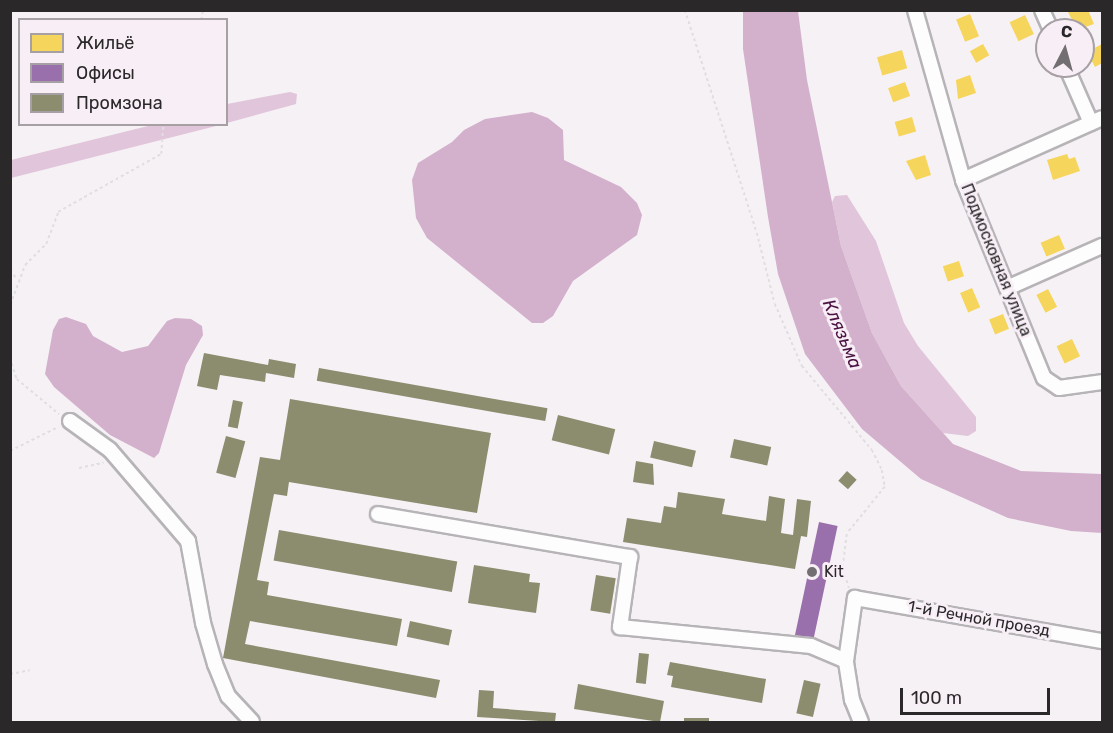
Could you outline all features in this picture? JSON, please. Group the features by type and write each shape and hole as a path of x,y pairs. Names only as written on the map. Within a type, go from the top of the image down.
{"street":[{"name":"Подмосковная улица","path":"915,10 963,180 1050,385 1102,381"},
{"path":"963,180 1097,121 1073,78"},
{"path":"1007,288 1102,246"},
{"path":"70,421 110,450 189,541 203,623 215,664 228,696 252,723"},
{"path":"378,514 630,557 620,627 811,646 846,661"},
{"path":"855,598 846,661 852,700 861,723"},
{"name":"1-й Речной проезд","path":"855,598 1102,641"}],"path":[{"path":"685,10 757,233 775,304 802,366 872,450 882,470 885,487 847,534 844,581 855,598"},
{"path":"10,305 25,265 46,244 58,213 161,154 163,126"},
{"path":"10,270 18,280"},
{"path":"10,358 17,379 45,406 70,421"},
{"path":"10,451 70,421"},
{"path":"79,468 103,463 122,465"},
{"path":"10,674 30,670"}],"shaded area":[{"path":"290,92 297,94 296,104 228,123 228,104"},
{"path":"148,126 216,126 11,178 11,160"},
{"path":"847,195 876,241 904,323 918,346 976,417 976,431 968,436 943,433 901,386 872,333 841,246 832,202 835,196"}],"water":[{"name":"Клязьма","path":"743,11 798,11 807,80 841,246 872,333 901,386 953,444 1021,471 1102,474 1102,533 1071,531 1008,518 921,479 862,429 805,354 778,274 743,49"},
{"path":"532,112 548,118 563,130 564,160 621,187 637,203 642,215 637,235 573,281 553,316 543,323 532,323 427,238 416,218 412,180 418,163 452,142 464,130 485,119"},
{"path":"66,317 86,324 93,336 122,352 148,346 167,321 175,318 191,319 202,326 203,335 186,365 159,453 154,458 110,435 54,387 45,374 53,330 59,319"}],"building: Жильё":[{"path":"1067,10 1088,10 1091,18 1071,18"},
{"path":"970,14 979,36 965,42 956,20"},
{"path":"1025,15 1034,34 1018,41 1010,22"},
{"path":"983,44 989,55 976,63 970,51"},
{"path":"1102,44 1102,63 1095,67 1095,48"},
{"path":"902,50 907,68 882,75 877,57"},
{"path":"970,75 976,93 958,99 956,80"},
{"path":"905,82 910,96 893,102 888,88"},
{"path":"912,117 916,131 899,136 895,122"},
{"path":"1067,154 1069,159 1075,157 1080,171 1053,180 1047,160"},
{"path":"925,155 931,175 916,180 906,161"},
{"path":"1059,235 1065,249 1046,257 1041,243"},
{"path":"959,261 964,276 948,281 943,266"},
{"path":"972,288 980,307 968,312 960,293"},
{"path":"1048,289 1057,307 1045,313 1036,295"},
{"path":"1003,314 1009,329 995,334 989,320"},
{"path":"1072,339 1080,356 1065,363 1057,346"}],"building: Офисы":[{"path":"819,522 838,526 813,641 794,637"}],"building: Промзона":[{"path":"204,353 268,365 269,359 296,364 294,378 266,373 265,382 220,375 217,390 197,386"},
{"path":"319,368 547,408 545,421 317,381"},
{"path":"290,399 491,433 477,513 289,482 287,496 274,494 257,580 269,582 267,595 402,619 397,646 250,621 245,644 440,680 436,698 223,658 260,457 280,460"},
{"path":"233,400 243,402 238,428 228,427"},
{"path":"558,415 615,429 609,455 552,440"},
{"path":"226,436 245,441 235,478 216,473"},
{"path":"734,439 771,447 767,465 730,458"},
{"path":"654,441 696,451 692,467 650,458"},
{"path":"636,461 653,464 654,485 633,482"},
{"path":"847,471 857,480 848,489 838,481"},
{"path":"678,492 725,499 722,514 766,521 769,496 785,499 781,533 793,535 797,499 811,501 807,537 801,536 795,569 623,542 627,518 661,523 664,506 676,508"},
{"path":"279,530 457,561 452,592 274,561"},
{"path":"474,565 530,574 529,582 540,583 536,613 468,603"},
{"path":"596,575 616,578 610,614 590,611"},
{"path":"410,621 452,630 449,646 407,637"},
{"path":"639,653 649,654 646,684 636,683"},
{"path":"670,662 766,679 762,703 671,687 673,676 667,675"},
{"path":"804,680 821,684 813,717 796,713"},
{"path":"578,684 664,701 660,722 574,709"},
{"path":"479,690 494,691 493,708 556,713 555,722 477,717"},
{"path":"684,718 709,718 709,722 684,722"}],"place":[{"name":"Kit","path":"812,572"}]}
